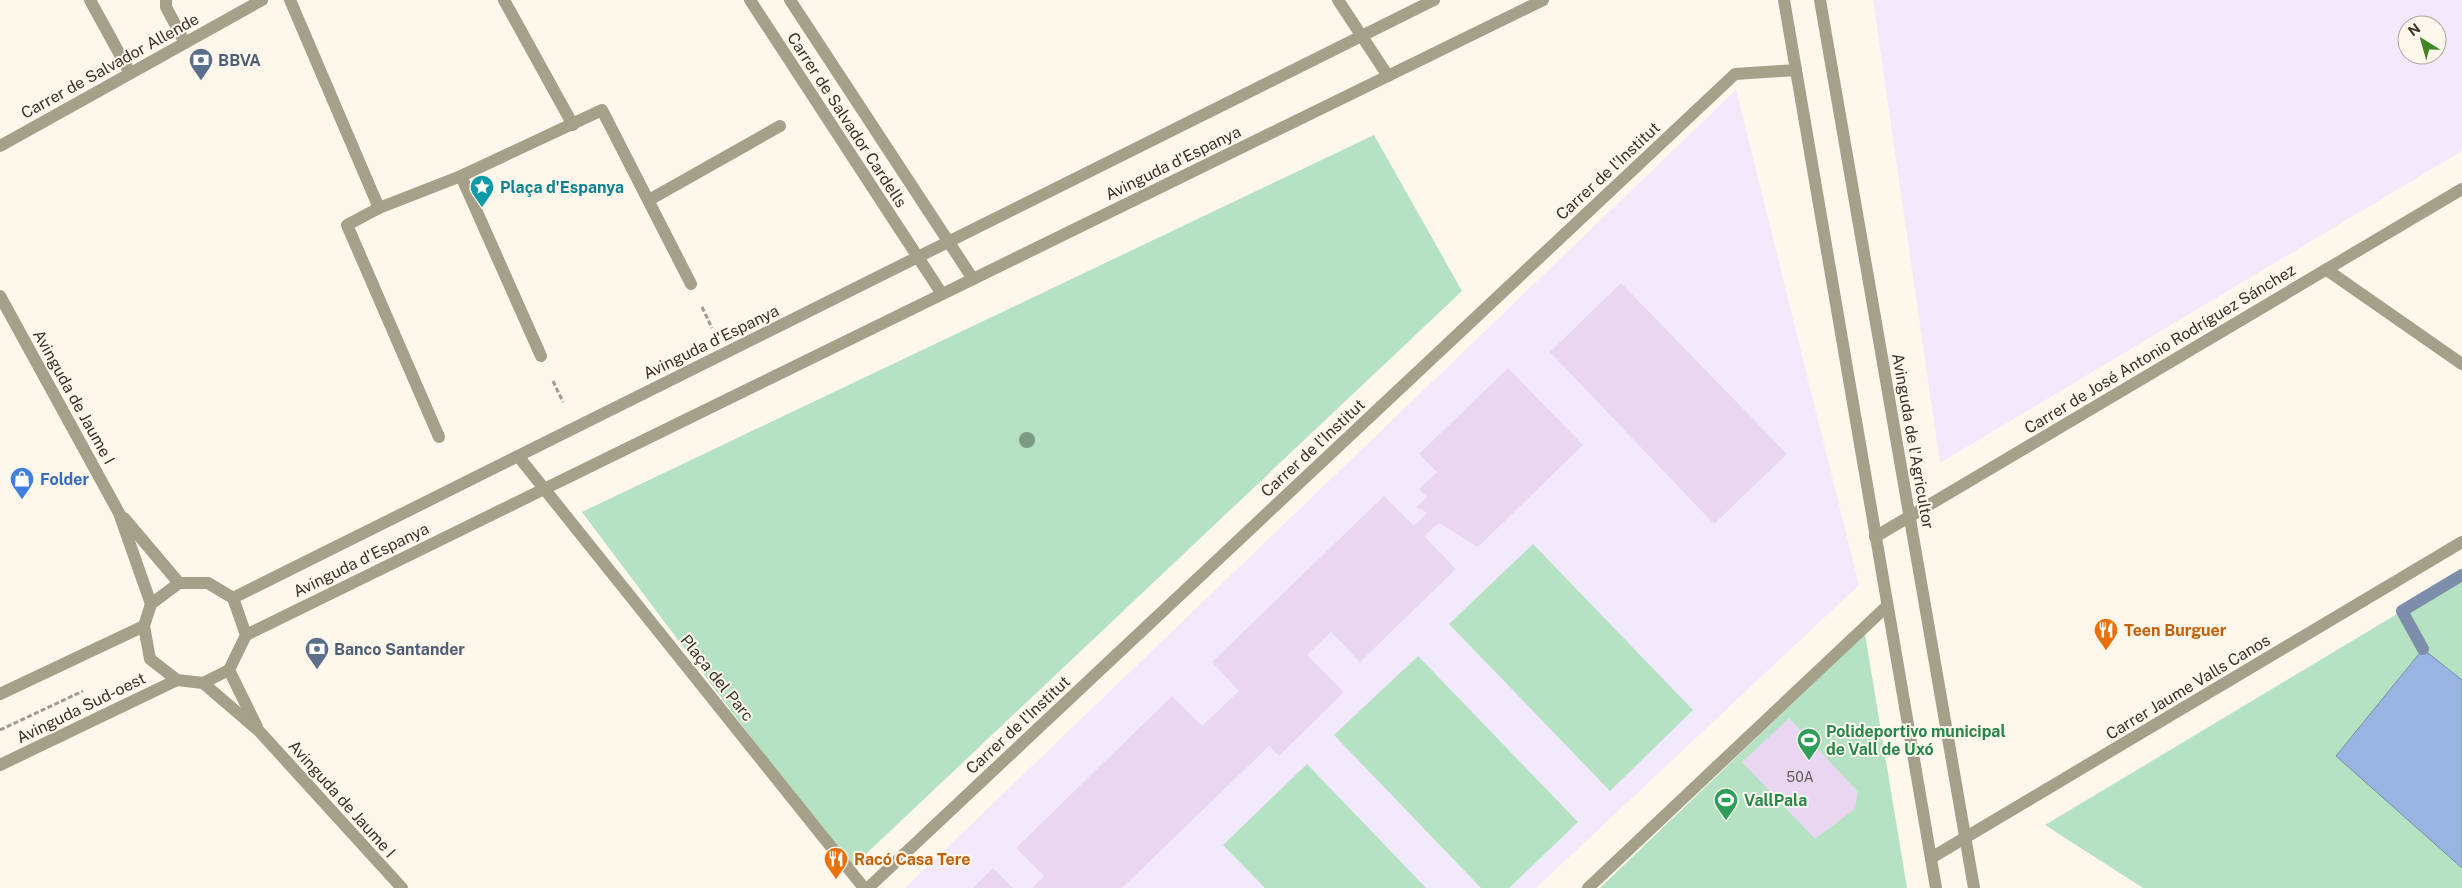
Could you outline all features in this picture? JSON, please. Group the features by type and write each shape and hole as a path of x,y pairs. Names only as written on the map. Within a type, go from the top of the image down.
{"street":[{"path":"90,0 130,73"},
{"path":"166,0 166,7 185,43"},
{"name":"Carrer de Salvador Allende","path":"0,146 262,0"},
{"path":"290,0 379,208"},
{"path":"504,0 573,125"},
{"name":"Carrer de Salvador Cardells","path":"750,0 918,257"},
{"name":"Carrer de Salvador Cardells","path":"790,0 949,242"},
{"path":"1338,0 1388,76"},
{"name":"Avinguda d'Espanya","path":"233,598 1434,0"},
{"name":"Avinguda d'Espanya","path":"246,635 1543,0"},
{"path":"1784,0 1936,888"},
{"name":"Avinguda de l'Agricultor","path":"1820,0 1974,888"},
{"name":"Carrer de l'Institut","path":"868,888 1735,74 1796,70"},
{"path":"439,437 347,225 379,208 461,176 602,110 650,200 691,284"},
{"path":"650,200 780,126"},
{"path":"461,176 541,356"},
{"name":"Carrer de José Antonio Rodríguez Sánchez","path":"1875,538 2462,189"},
{"path":"949,242 973,279"},
{"path":"918,257 942,294"},
{"path":"2326,270 2462,364"},
{"name":"Avinguda de Jaume I","path":"0,296 119,513 151,604"},
{"path":"518,456 544,489"},
{"name":"Plaça del Parc","path":"544,489 864,888"},
{"name":"Avinguda de Jaume I","path":"119,513 179,583"},
{"name":"Carrer Jaume Valls Canos","path":"1931,858 2462,542"},
{"path":"179,583 208,583 233,598 246,635 229,670 203,683 177,680 150,659 144,626 151,604 179,583"},
{"path":"1588,888 1888,606"},
{"path":"0,694 144,626"},
{"name":"Avinguda de Jaume I","path":"229,670 259,731"},
{"name":"Avinguda Sud-oest","path":"0,765 177,680"},
{"name":"Avinguda de Jaume I","path":"203,683 259,731 402,888"}],"path":[{"path":"691,284 724,354"},
{"path":"541,356 575,428"},
{"path":"69,662 97,719"},
{"path":"0,730 83,690"}],"shaded area":[{"path":"1873,0 2462,0 2462,151 1940,463"},
{"path":"1736,90 1859,585 1536,888 905,888"}],"green space":[{"path":"1374,135 1462,291 850,869 582,512"},
{"path":"1533,544 1693,710 1610,791 1449,624"},
{"path":"2462,575 2462,888 2143,888 2045,825"},
{"name":"Polideportivo municipal de Vall de Uxó","path":"1865,634 1907,888 1600,888"},
{"path":"1418,656 1578,822 1509,888 1481,888 1334,735"},
{"path":"1307,764 1426,888 1265,888 1223,845"}],"water":[{"path":"2423,649 2462,680 2462,868 2336,756"}],"building":[{"path":"1621,283 1787,454 1714,524 1550,352"},
{"path":"1508,368 1583,445 1478,547 1439,523 1424,536 1456,569 1360,662 1331,632 1307,655 1344,692 1279,756 1269,746 1122,888 1032,888 1044,876 1016,848 1172,696 1202,726 1239,691 1212,662 1384,496 1414,526 1427,513 1416,507 1427,497 1419,489 1437,472 1419,454"},
{"path":"1789,718 1858,792 1855,809 1815,839 1742,762"},
{"path":"993,868 1013,888 973,888"}],"waterway":[{"path":"2423,649 2402,611 2462,575"}],"place":[{"name":"BBVA","path":"201,81"},
{"name":"Plaça d'Espanya","path":"482,208"},
{"name":"Folder","path":"22,500"},
{"name":"Teen Burguer","path":"2106,651"},
{"name":"Banco Santander","path":"317,670"},
{"name":"Polideportivo municipal de Vall de Uxó","path":"1809,761"},
{"name":"VallPala","path":"1726,821"},
{"name":"Racó Casa Tere","path":"836,880"}]}
